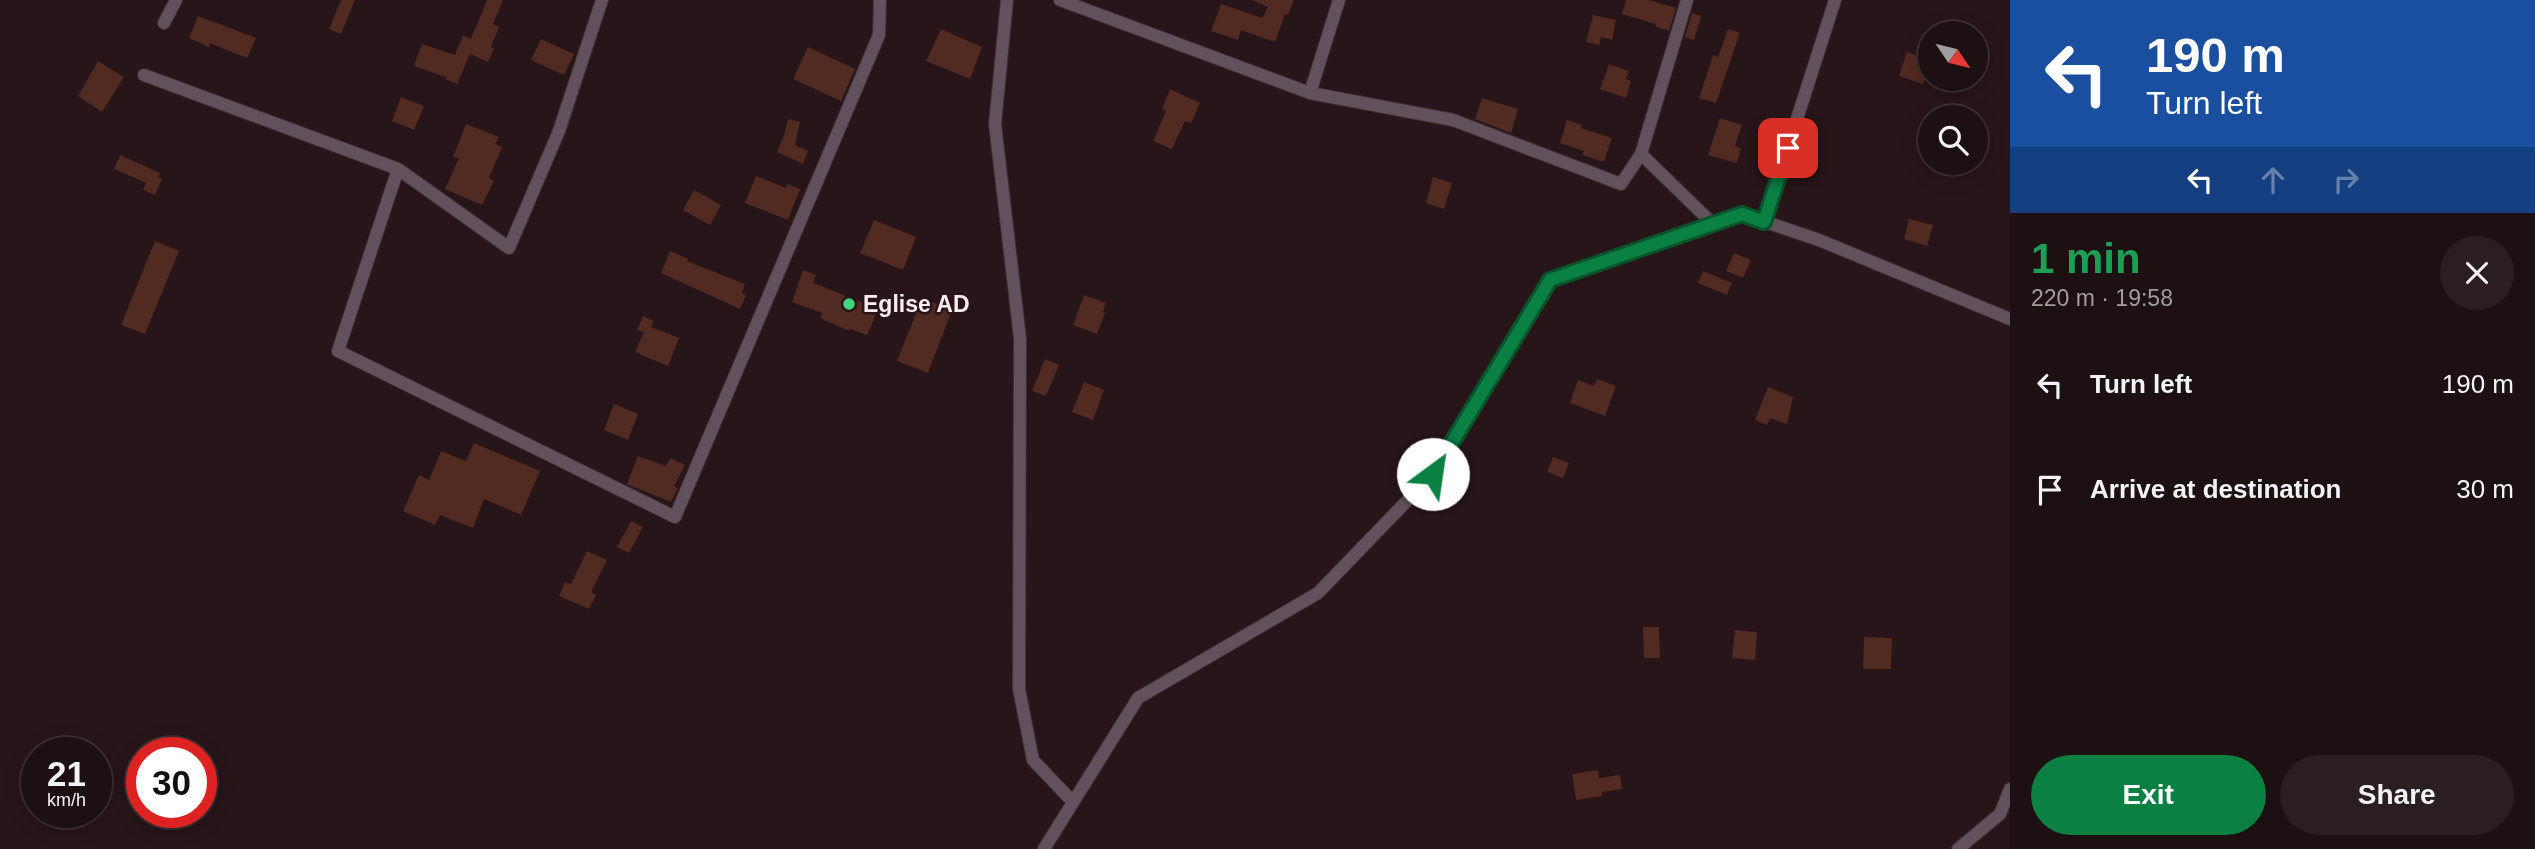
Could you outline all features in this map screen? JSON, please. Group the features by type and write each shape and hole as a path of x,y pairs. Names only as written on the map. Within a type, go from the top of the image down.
{"street":[{"path":"164,23 176,0"},
{"path":"144,75 398,169 509,248 559,131 602,0"},
{"path":"398,169 338,351 675,516 879,35 880,0"},
{"path":"1007,0 995,124 1020,338 1019,689 1032,760 1073,803"},
{"path":"1060,0 1310,93 1453,120 1621,184 1641,154 1687,0"},
{"path":"1310,93 1339,0"},
{"path":"1764,222 1835,0"},
{"path":"1641,154 1713,224"},
{"path":"1044,849 1138,698 1318,593 1433,474 1550,280 1742,214 1819,240 2010,319"},
{"path":"1958,849 2000,814 2010,789"}],"building":[{"path":"341,0 355,0 341,34 329,29"},
{"path":"487,0 503,0 493,24 499,27 488,62 470,54 457,84 445,79 446,77 414,66 422,44 455,55 463,35 471,39"},
{"path":"1252,0 1294,0 1288,15 1285,14 1275,42 1241,30 1238,40 1211,31 1221,4 1262,18 1268,7"},
{"path":"1626,0 1648,0 1676,8 1669,31 1655,26 1656,24 1622,14"},
{"path":"1692,13 1701,16 1694,40 1685,37"},
{"path":"1593,15 1616,20 1612,40 1601,37 1599,45 1586,42"},
{"path":"198,16 256,38 247,58 210,43 209,47 189,38"},
{"path":"941,29 982,47 970,79 926,61"},
{"path":"1728,29 1740,33 1716,103 1699,98 1713,55 1718,57"},
{"path":"541,39 574,54 564,75 531,60"},
{"path":"808,47 855,69 841,101 793,79"},
{"path":"1907,52 1918,56 1918,82 1899,76"},
{"path":"98,61 124,77 102,112 78,96"},
{"path":"1609,64 1629,71 1626,79 1631,81 1626,98 1600,89"},
{"path":"1170,89 1200,103 1191,123 1185,121 1172,149 1153,141 1166,111 1162,109"},
{"path":"401,97 424,106 414,130 392,121"},
{"path":"1482,98 1518,109 1511,133 1475,119"},
{"path":"1720,118 1742,125 1735,146 1741,148 1737,163 1708,155"},
{"path":"788,119 800,122 795,145 808,151 803,164 777,152"},
{"path":"1567,120 1582,125 1581,128 1612,138 1604,162 1582,155 1584,151 1560,143"},
{"path":"466,124 499,137 495,144 502,147 489,178 494,181 482,205 445,189 459,158 453,157"},
{"path":"120,155 160,173 158,177 162,179 155,195 143,190 146,183 114,169"},
{"path":"756,176 786,188 787,184 800,189 788,220 745,203"},
{"path":"1433,177 1452,183 1444,209 1426,203"},
{"path":"694,190 721,205 710,225 683,210"},
{"path":"1909,219 1933,225 1927,246 1904,239"},
{"path":"874,220 916,237 903,270 860,253"},
{"path":"155,241 179,251 145,334 121,325"},
{"path":"670,251 688,259 687,261 745,284 742,293 746,295 740,309 661,273"},
{"path":"1734,253 1751,260 1743,278 1726,271"},
{"path":"803,270 816,275 813,283 864,303 866,299 880,305 867,335 850,329 849,331 820,318 822,313 792,302"},
{"path":"1703,271 1732,283 1727,295 1698,283"},
{"path":"1084,295 1106,303 1097,334 1073,325"},
{"path":"922,298 952,310 928,373 897,361"},
{"path":"643,316 654,321 651,327 679,338 668,366 635,352 644,332 637,330"},
{"path":"1045,359 1059,365 1046,396 1032,391"},
{"path":"1597,379 1616,386 1605,416 1570,403 1578,380 1594,386"},
{"path":"1084,382 1104,390 1093,420 1072,412"},
{"path":"1768,387 1793,397 1787,424 1770,418 1767,425 1755,420"},
{"path":"614,404 638,414 628,440 604,430"},
{"path":"474,443 540,471 521,515 484,499 473,528 440,515 435,525 403,511 419,475 429,480 441,451 466,461"},
{"path":"638,456 666,466 670,458 685,465 674,486 678,488 671,502 627,484"},
{"path":"1553,457 1569,463 1563,478 1547,472"},
{"path":"631,521 643,527 629,553 617,547"},
{"path":"587,551 607,560 592,590 596,595 589,609 559,596 565,582 571,584"},
{"path":"1643,627 1659,627 1660,658 1644,658"},
{"path":"1735,630 1757,632 1755,660 1732,658"},
{"path":"1864,637 1892,638 1891,669 1863,669"},
{"path":"1598,770 1599,778 1620,775 1622,789 1602,792 1602,796 1576,800 1572,774"}],"place":[{"name":"Eglise AD","path":"849,304"}],"route":[{"path":"1433,474 1550,280 1742,214 1764,222 1788,148"}]}
